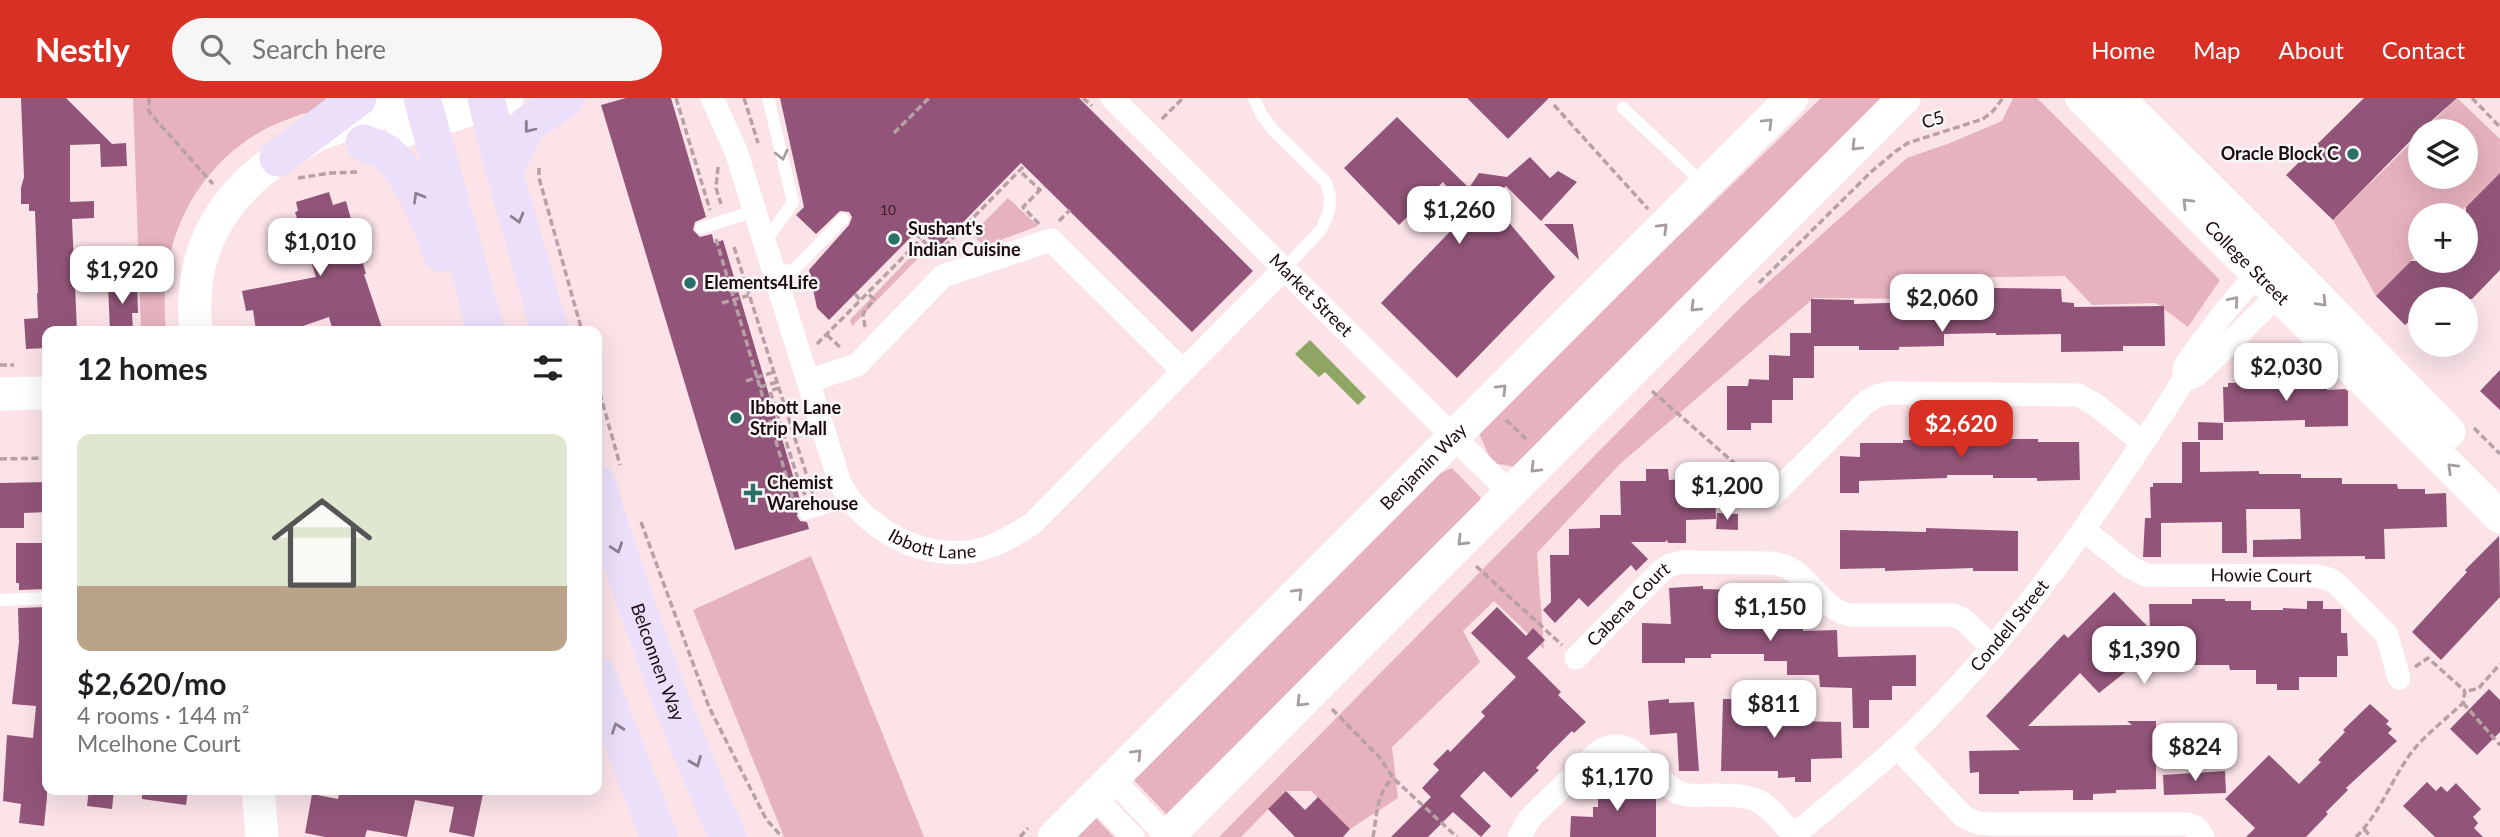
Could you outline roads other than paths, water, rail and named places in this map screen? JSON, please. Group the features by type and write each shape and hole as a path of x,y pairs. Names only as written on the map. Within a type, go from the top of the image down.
{"main road":[{"path":"285,169 324,121 358,98"},
{"path":"505,171 528,124 567,98"},
{"name":"Benjamin Way","path":"1054,837 1792,98"},
{"path":"1168,837 1904,98"},
{"name":"College Street","path":"2082,98 2277,274 2500,484"},
{"name":"College Street","path":"2118,98 2500,517"},
{"path":"285,169 319,134 426,105 494,100 505,171 549,326"},
{"path":"361,158 426,105"},
{"path":"426,105 485,326"},
{"path":"196,326 196,278 210,234 228,203 263,167 285,169 385,152 396,163 421,200 438,240 463,326"},
{"path":"0,394 42,393"},
{"name":"Belconnen Way","path":"609,475 615,544 680,722 729,833"},
{"path":"602,687 659,837"},
{"path":"258,795 262,837"}],"street":[{"path":"712,98 736,151"},
{"path":"729,98 736,151"},
{"name":"Market Street","path":"1112,98 1510,493"},
{"name":"Ibbott Lane","path":"736,151 840,483 849,500 874,524 897,538 926,549 966,552 996,544 1032,524 1284,269"},
{"path":"808,381 857,365 943,276 1051,240 1183,371"},
{"name":"Condell Street","path":"1793,836 1930,716 1993,648 2034,599 2084,530 2186,376 2190,378 2197,375 2277,274"},
{"path":"1772,496 1866,402 1889,393 2078,395 2096,405 2143,443"},
{"name":"Howie Court","path":"2084,530 2130,567 2146,575 2317,576 2333,580 2387,635 2399,678"},
{"name":"Cabena Court","path":"1576,658 1660,572 1683,562 1785,565 1799,574 1829,606 1840,613 1953,615 1964,620 1993,648"},
{"path":"1519,837 1530,818 1597,753 1606,747 1618,745 1632,751 1679,793 1751,797 1764,804 1793,836"},
{"path":"1897,747 1956,809 1971,821 1992,824 2187,824 2197,828 2203,837"},
{"path":"1103,788 1168,837"},
{"path":"1103,788 1133,837"}],"lane":[{"path":"765,242 793,202 768,98"},
{"path":"1254,98 1261,114 1273,130 1326,181 1330,197 1329,211 1321,230 1284,269"},
{"path":"1623,108 1706,185"},
{"path":"701,229 755,211"},
{"path":"774,273 795,269 843,219"},
{"path":"804,514 849,500"},
{"path":"0,600 42,598"}],"place":[{"name":"Oracle Block C","path":"2353,154"},
{"name":"Sushant's Indian Cuisine","path":"894,239"},
{"name":"Elements4Life","path":"690,283"},
{"name":"Ibbott Lane Strip Mall","path":"736,418"},
{"name":"Chemist Warehouse","path":"753,493"}]}
